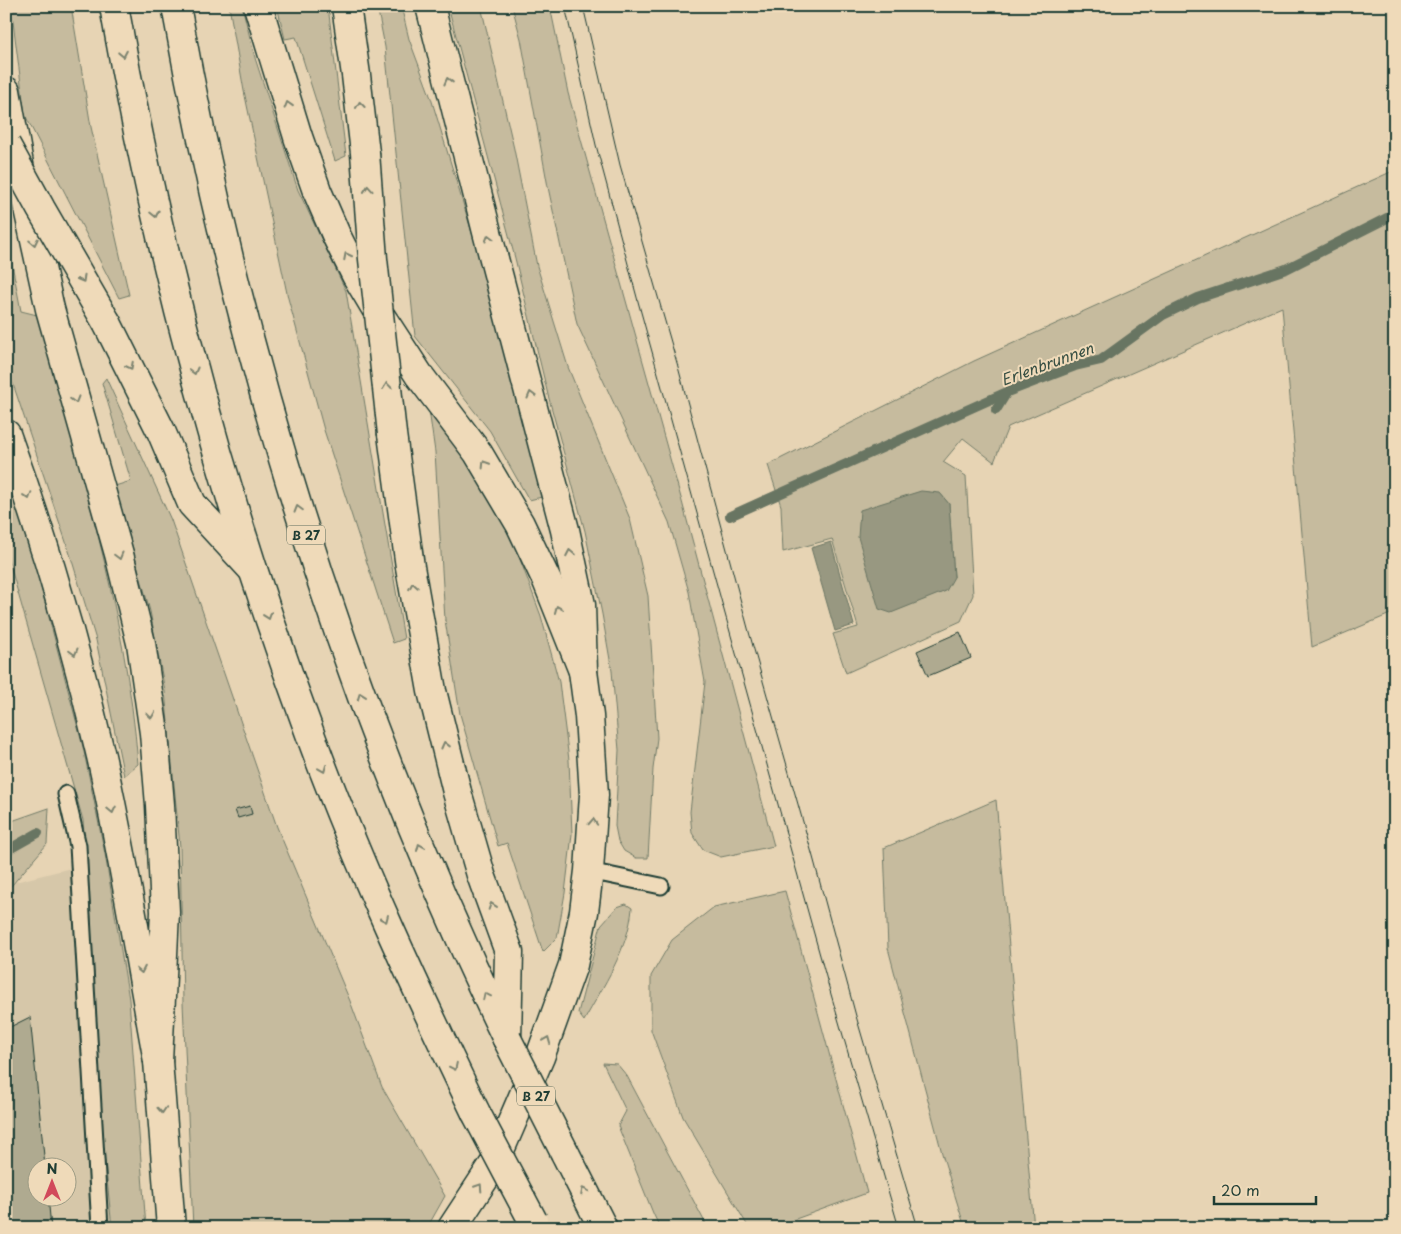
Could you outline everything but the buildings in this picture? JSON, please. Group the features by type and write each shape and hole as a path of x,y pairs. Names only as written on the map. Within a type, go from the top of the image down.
{"highway":[{"path":"114,6 157,222 200,394 253,570 314,744 384,917 476,1113 535,1225"},
{"name":"B 27","path":"176,6 191,92 231,266 254,358 304,531 398,793 473,969 603,1228"},
{"path":"258,6 298,137 317,192 337,237 356,275 378,312 419,375 478,453 520,524 547,581 582,671"},
{"path":"346,6 365,153 373,259 392,434 410,567 432,691 457,792 481,874 509,952 508,1039"},
{"path":"430,6 487,232 566,530 581,605 582,671 589,716 594,795 584,912 573,965 553,1024 494,1164 452,1228"},
{"path":"6,91 24,190 50,309 119,554 141,643 154,732 165,912 158,1061"},
{"path":"6,145 107,323 156,422 192,504 253,570"},
{"path":"6,434 32,507 52,575 101,757 118,838 158,1061 171,1228"}],"lane":[{"path":"66,794 78,846 100,1228"},
{"path":"589,870 661,886"}],"shaded area":[{"path":"11,6 71,6 91,127 129,295 119,298 25,115"},
{"path":"229,6 242,6 255,58 298,190 346,291 404,639 393,643 324,430 288,298 244,91"},
{"path":"277,6 328,6 346,156 335,161 296,37 285,39"},
{"path":"377,6 401,6 409,39 431,98 476,246 542,497 529,500 490,431 415,336 385,47"},
{"path":"448,6 481,6 514,149 537,266 568,367 630,519 648,596 657,738 653,769 648,858 636,858 624,851 618,841 615,826 619,750 612,671 602,614 585,531"},
{"path":"512,6 550,6 568,93 681,498 774,846 721,857 703,850 692,833 690,812 705,682 689,592 669,522 577,324 548,187 521,39"},
{"path":"1395,170 1395,612 1312,647 1282,307 1008,427 994,462 963,438 943,462 966,476 973,595 961,621 846,673 833,634 858,627 832,539 783,552 781,506 768,465 974,361","holes":["940,493 949,504 954,577"]},
{"path":"6,233 21,311 37,315 84,481 112,593 132,707 138,764 124,776 96,640 70,554 6,363"},
{"path":"106,378 171,520 277,827 350,1001 382,1087 445,1196 427,1228 193,1228 183,1003 180,847 165,691 150,611 115,486 131,481 102,383"},
{"path":"429,410 484,482 517,551 541,616 559,682 569,760 572,834 557,938 543,952 507,843 498,846 460,714 445,620 435,452"},
{"path":"6,477 32,553 83,747 105,854 129,999 146,1228 112,1228 96,1073 91,917 83,820 6,551"},
{"path":"921,491 940,493 949,504 954,577 946,591 891,613 879,609 858,537 860,510"},
{"path":"831,542 854,625 835,631 811,548"},
{"path":"996,800 1034,1228 965,1228 943,1157 888,948 884,848"},
{"path":"49,808 47,844 6,892 6,823"},
{"path":"71,868 119,1228 6,1228 6,887 11,883"},
{"path":"785,891 867,1193 771,1228 749,1228 683,1117 651,1030 651,976 672,940 714,907"},
{"path":"626,904 632,908 630,923 621,952 584,1021 578,1013 601,925 617,907"},
{"path":"603,1063 617,1064 627,1076 708,1228 660,1228 618,1126 626,1111"}],"waterway":[{"name":"Erlenbrunnen","path":"730,516 1007,392 1075,366 1101,360 1163,315 1198,298 1286,269 1395,214"},
{"path":"996,410 1007,392"},
{"name":"Erlenbrunnen","path":"6,851 38,833"}],"tram line":[{"path":"565,6 596,145 639,305 828,984 899,1228"},
{"path":"583,6 620,165 677,363 749,632 856,1016 918,1228"}]}
